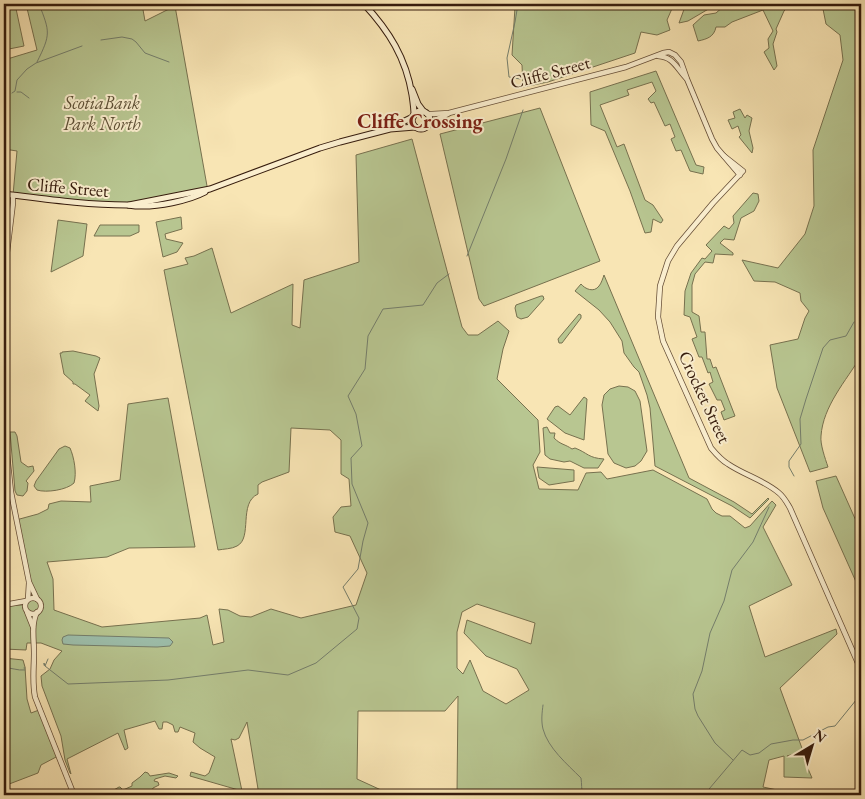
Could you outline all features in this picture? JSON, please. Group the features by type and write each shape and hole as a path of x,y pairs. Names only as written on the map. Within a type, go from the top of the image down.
{"main road":[{"path":"364,4 398,50 418,104 429,118 429,124 426,128 415,127 412,122 411,86"},
{"path":"413,116 418,112 426,113"},
{"name":"Cliffe Street","path":"390,129 413,116"},
{"name":"Cliffe Street","path":"129,205 210,189 320,148 390,129 415,127"},
{"name":"Cliffe Street","path":"4,194 85,204 138,206 182,201 198,196 210,189"},
{"path":"161,194 171,197"}],"street":[{"name":"Cliffe Street","path":"426,113 449,113 626,67 669,52 678,58 684,67 686,79 717,148 733,168 742,173"},
{"name":"Cliffe Street","path":"429,124 449,113"},
{"name":"Crocket Street","path":"742,173 683,238 668,262 660,286 658,317 663,341 711,448 728,465 776,491 783,497 790,508 861,670"},
{"path":"4,277 13,195"},
{"path":"4,393 11,492 29,582 41,606 35,616 33,629 33,687 35,697 74,795"},
{"path":"29,582 27,600 24,606 33,629"},
{"path":"6,605 32,598 37,599"},
{"path":"6,605 21,606 32,614 37,612"}],"green space":[{"path":"4,4 15,4 24,46 4,50"},
{"name":"ScotiaBank Park North","path":"26,4 142,4 145,21 175,6 207,186 210,189 129,205 13,195 17,151 4,149 4,60 37,50"},
{"path":"513,4 674,4 667,20 670,30 657,35 641,32 635,53 548,82 523,87 522,65 512,55 515,7"},
{"path":"686,4 717,4 688,21 679,23"},
{"path":"729,4 784,4 787,8 776,29 777,32 773,44 777,66 774,70 764,52 769,48 768,39 773,31 763,10 732,22 725,27 716,27 710,37 698,41 693,25 704,15 716,13"},
{"path":"822,4 861,4 861,356 842,384 826,414 821,443 828,467 810,472 777,388 770,345 798,339 809,311 801,301 800,293 775,282 754,281 742,260 778,268 805,234 814,206 813,150 843,60 840,35 826,24"},
{"path":"656,71 696,165 704,167 703,174 690,171 681,150 676,151 671,139 675,137 670,124 665,126 654,102 651,103 648,99 656,91 652,82 627,90 629,95 600,105 617,147 624,144 645,200 653,205 663,220 661,223 653,219 651,232 645,233 605,131 591,125 590,92"},
{"path":"540,108 600,261 484,306 479,299 440,134"},
{"path":"740,109 745,118 747,115 752,118 749,131 753,148 752,153 739,137 741,135 738,126 732,129 728,120 735,118 733,112"},
{"path":"412,139 462,327 468,335 478,335 498,321 509,331 497,379 538,420 540,452 533,465 539,489 578,490 586,473 601,472 607,479 653,470 707,499 716,513 722,516 730,516 745,528 750,526 772,501 776,505 763,527 792,585 749,606 765,657 836,629 837,634 780,688 803,751 787,756 803,757 812,778 784,777 784,756 769,760 763,787 782,791 787,795 457,795 458,696 445,711 358,711 357,779 392,795 259,795 247,722 239,738 231,739 242,791 190,776 191,772 205,776 209,773 215,757 193,742 195,733 180,727 178,732 175,732 173,725 167,722 163,722 162,729 159,729 155,721 124,730 128,748 125,750 118,733 67,759 70,773 65,760 61,736 42,686 41,676 50,669 54,660 62,651 41,643 27,643 26,650 4,649 4,605 24,605 32,597 16,520 38,514 48,509 49,504 61,501 91,502 90,486 120,480 128,404 168,398 195,547 129,548 107,557 47,562 53,579 54,610 102,627 200,618 207,615 213,645 224,642 219,609 228,610 240,616 251,617 271,609 301,618 356,605 367,573 350,536 335,532 333,517 341,507 351,506 349,479 341,474 341,440 330,430 291,428 289,472 258,485 258,494 252,498 247,512 242,542 235,547 218,550 164,270 188,264 185,258 212,248 231,313 293,284 292,325 300,328 304,280 359,262 356,155","holes":["477,604 535,623 531,644 467,620 464,633 486,656 517,669 529,690 506,704 483,691 470,660 463,674 457,668 457,632 462,612"]},
{"path":"753,193 758,194 759,201 754,211 741,218 734,240 724,239 720,243 733,255 715,254 713,263 705,262 695,274 692,285 692,312 699,316 701,332 705,332 707,359 710,359 713,368 716,367 735,416 724,420 721,412 725,410 721,400 717,400 709,384 713,382 710,372 708,373 702,357 699,357 692,339 697,337 690,317 684,315 685,291 691,273 702,258 705,259 712,251 706,245 724,226 729,229 734,223 733,216"},
{"path":"181,217 182,229 165,234 166,239 183,243 177,252 163,257 156,222"},
{"path":"58,220 87,224 83,256 51,272"},
{"path":"100,225 139,225 139,232 130,236 94,236"},
{"path":"604,275 689,478 752,514 768,498 750,518 732,506 655,466 650,408 639,372 624,353 622,341 610,322 599,310 575,291 581,284 590,290 597,288"},
{"path":"541,296 544,299 528,317 521,319 517,317 516,305"},
{"path":"579,314 581,318 562,343 559,343 558,339"},
{"path":"73,351 100,358 94,374 99,406 98,411 85,401 90,395 73,384 64,374 60,353"},
{"path":"619,386 628,387 635,391 640,401 647,451 641,461 635,466 626,468 614,463 608,454 602,405 604,395 610,389"},
{"path":"584,397 587,399 584,440 565,433 547,419 555,407 558,406 570,415"},
{"path":"547,427 550,433 555,433 554,438 561,443 572,449 575,448 591,456 604,459 598,468 584,468 570,461 564,462 550,459 545,455 543,428"},
{"path":"10,432 15,432 17,436 21,462 28,467 33,466 34,471 26,481 28,483 27,491 23,496 17,495 15,491"},
{"path":"65,446 70,448 73,456 74,483 56,490 37,490 34,486 36,481 59,449"},
{"path":"537,467 574,470 574,481 549,485 539,478"},
{"path":"836,476 861,532 861,593 823,508 816,481"},
{"path":"4,658 23,660 27,699 31,713 39,710 58,756 41,765 38,773 4,786"},
{"path":"145,772 150,776 169,773 178,776 176,778 165,776 155,779 154,781 158,782 159,785 153,788 150,795 111,795 112,791 119,787 123,790 132,786 132,783"}],"shaded area":[{"path":"68,635 169,638 173,642 170,646 157,647 63,644 63,637"}],"waterway":[{"path":"37,62 47,39 47,27 39,4"},
{"path":"518,4 507,58 509,77 520,79"},
{"path":"101,40 122,37 132,39 145,53 169,62"},
{"path":"12,93 15,91 17,80 27,69 36,63 82,46"},
{"path":"17,92 21,92 29,98"},
{"path":"467,256 506,159 523,110"},
{"path":"45,666 68,684 168,680 248,670 288,675 316,663 357,629 359,618 343,587 358,569 368,523 352,484 351,458 362,446 356,414 348,396 365,369 368,336 383,309 423,305 437,283 449,274"},
{"path":"794,476 789,467 789,461 801,444 800,419 823,348 830,340 846,336 854,322"},
{"path":"733,760 715,743 698,716 693,694 702,671 710,633 724,601 732,570 753,542 769,507"},
{"path":"44,665 48,659"},
{"path":"4,668 25,670"},
{"path":"704,795 742,750 750,755 759,753 771,744 803,740 828,727 835,726 861,694"},
{"path":"543,705 542,723 545,736 559,755 581,778 583,795"}],"district":[{"name":"Cliffe Crossing","path":"420,121"}]}
